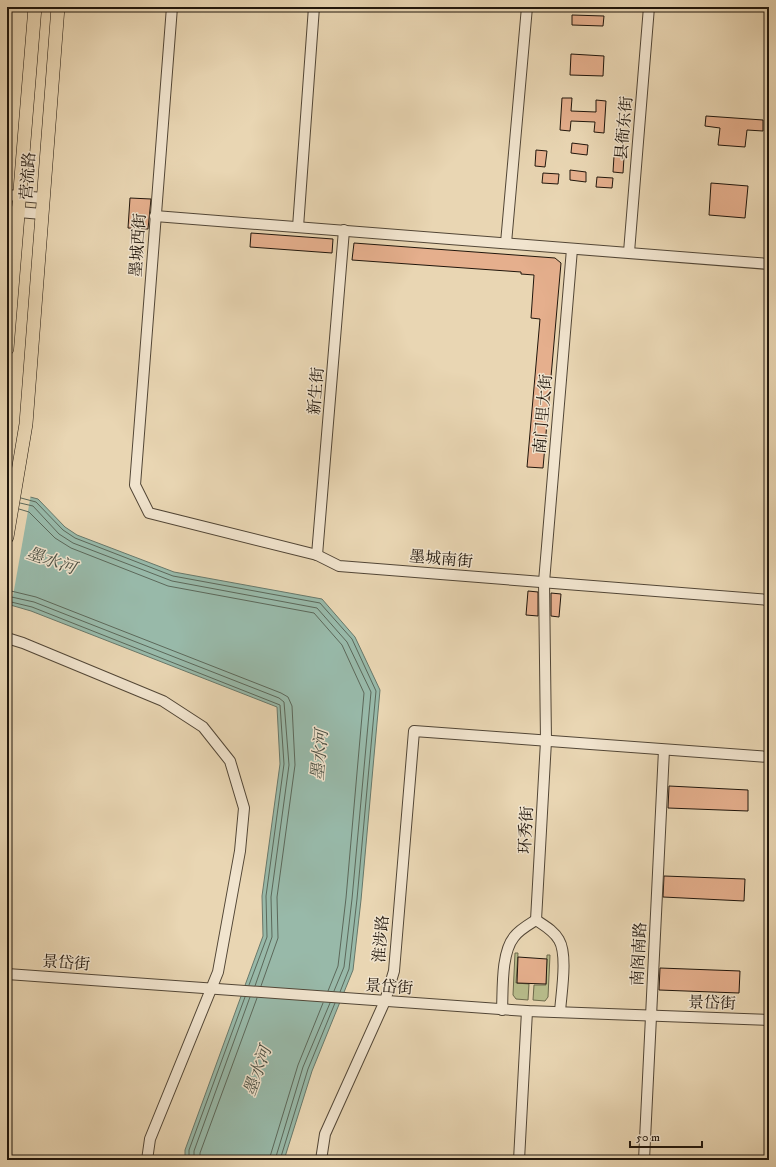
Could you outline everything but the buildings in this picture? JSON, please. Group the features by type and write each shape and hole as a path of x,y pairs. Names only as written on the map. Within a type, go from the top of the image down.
{"main road":[{"name":"营流路","path":"7,349 13,196 35,7"},
{"name":"营流路","path":"7,537 26,424 58,7"}],"street":[{"name":"墨城西街","path":"135,485 172,7"},
{"path":"298,227 314,7"},
{"path":"506,243 527,7"},
{"name":"县衙东街","path":"630,252 649,7"},
{"path":"13,196 43,198"},
{"path":"12,212 42,214"},
{"path":"155,216 769,264"},
{"name":"新生街","path":"317,554 344,230"},
{"name":"南门里大街","path":"546,740 544,582 572,249"},
{"name":"墨城南街","path":"135,485 149,513 317,554 339,566 769,600"},
{"path":"7,638 23,643 163,701 203,727 230,761 244,808 240,851 218,972 150,1139 147,1160"},
{"name":"淮涉路","path":"321,1160 325,1134 385,1002 394,971 414,731 546,740"},
{"path":"546,740 769,757"},
{"name":"环秀街","path":"536,920 546,740"},
{"name":"南阁南路","path":"644,1160 664,750"},
{"path":"502,1010 506,954 513,938 523,928 536,920 549,929 560,941 563,956 560,1012"},
{"name":"景岱街","path":"7,974 502,1010 769,1020"},
{"path":"519,1160 527,1011"}],"green space":[{"path":"515,953 518,953 516,983 529,984 528,1000 516,999 513,995"},
{"path":"547,955 550,955 548,997 545,1001 533,1000 534,985 546,985"}],"water":[{"name":"墨水河","path":"7,491 38,499 65,527 77,535 174,572 322,599 355,637 380,690 361,900 353,970 312,1071 284,1160 185,1160 185,1150 263,936 262,896 280,764 277,707 31,611 7,604"}],"pier":[{"path":"7,489 31,494 11,607 7,607"}]}
